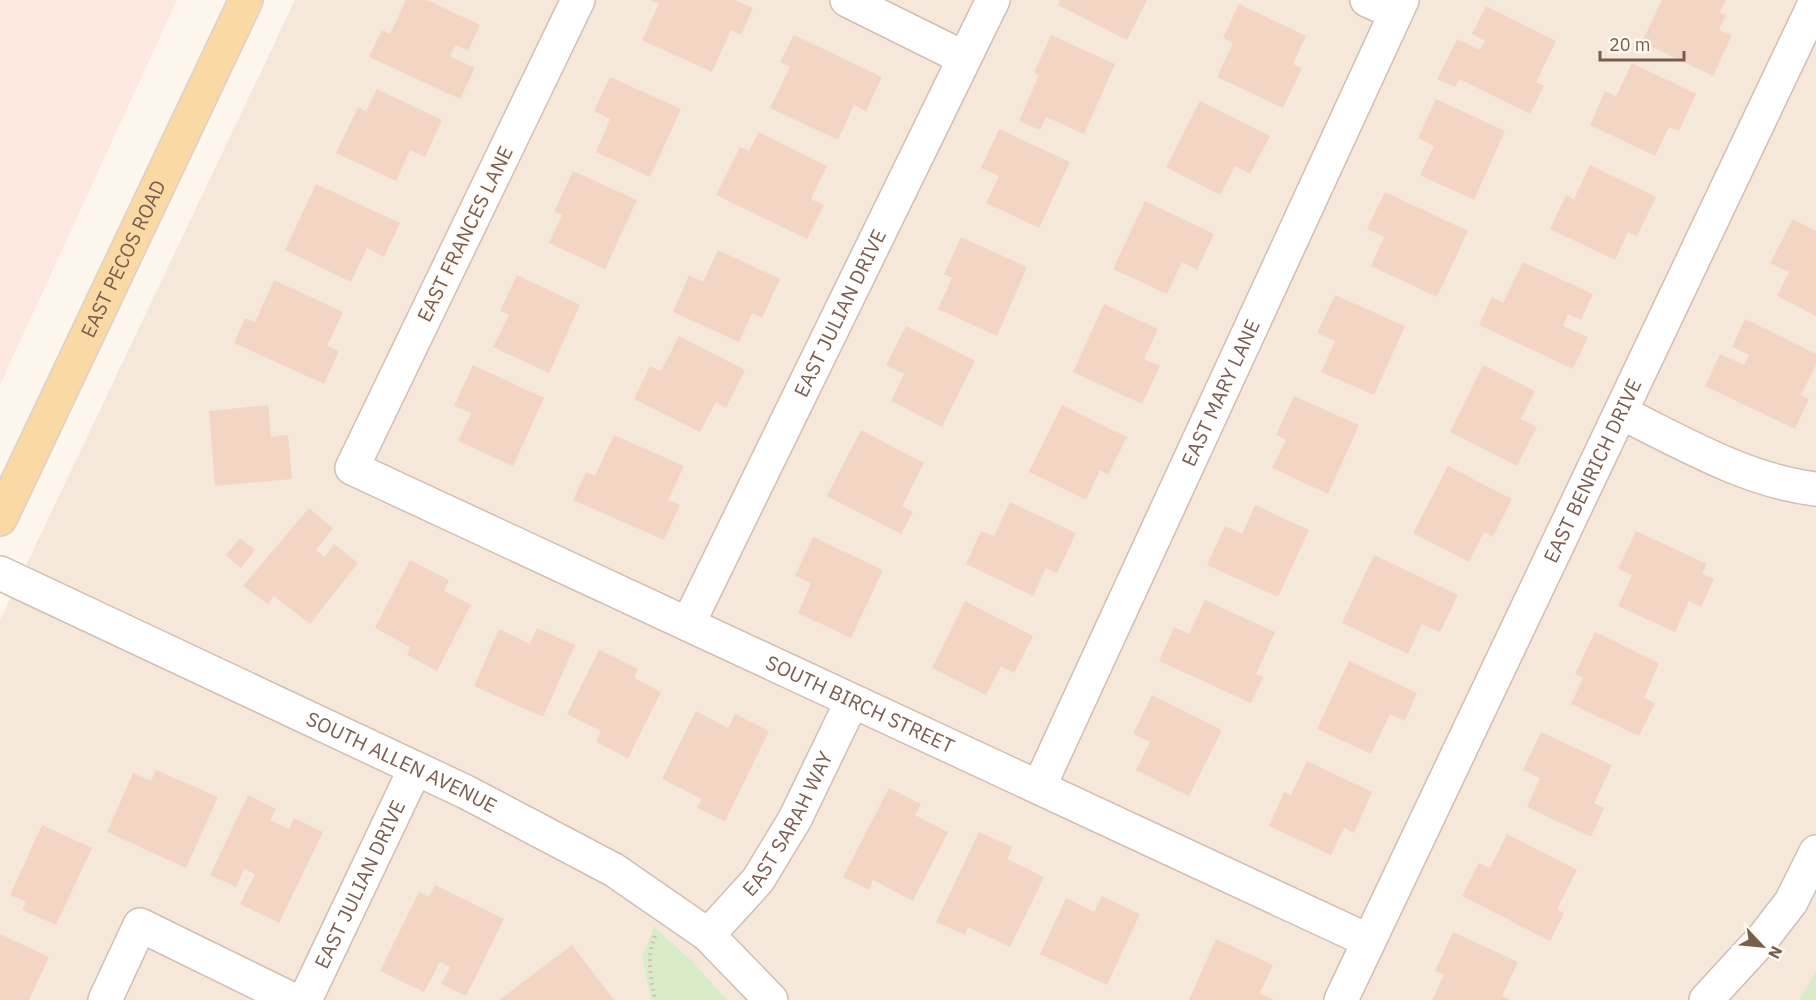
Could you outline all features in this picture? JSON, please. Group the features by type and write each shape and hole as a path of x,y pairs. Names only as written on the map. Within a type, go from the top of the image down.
{"main road":[{"name":"EAST PECOS ROAD","path":"0,519 246,0"}],"street":[{"name":"EAST FRANCES LANE","path":"352,468 578,0"},
{"path":"847,0 964,58"},
{"name":"EAST JULIAN DRIVE","path":"688,624 993,0"},
{"name":"EAST BENRICH DRIVE","path":"1341,1000 1816,1"},
{"name":"EAST MARY LANE","path":"1039,787 1388,4"},
{"path":"1622,413 1733,466 1795,486 1816,489"},
{"name":"SOUTH BIRCH STREET","path":"352,468 1369,941"},
{"name":"SOUTH ALLEN AVENUE","path":"0,573 466,792 614,870 708,935 771,1000"},
{"name":"EAST SARAH WAY","path":"708,935 758,880 795,819 852,701"},
{"name":"EAST JULIAN DRIVE","path":"305,1000 415,769"},
{"path":"1706,1000 1764,937 1791,902 1816,852"},
{"path":"105,1000 140,925 293,1000"}],"path":[{"path":"655,1000 649,965 650,948 670,909"}],"shaded area":[{"path":"0,0 177,0 0,385"},
{"path":"295,0 1816,0 1816,1000 0,1000 0,620"}],"green space":[{"path":"654,927 692,961 727,1000 651,1000 642,957"},
{"path":"1816,971 1816,1000 1799,1000"}],"building":[{"path":"406,0 427,0 480,25 468,51 455,45 450,56 475,68 460,99 369,57 382,30 390,34"},
{"path":"651,0 735,0 753,8 741,35 731,30 712,72 642,40 659,4"},
{"path":"1060,0 1147,0 1127,40 1058,5"},
{"path":"1662,0 1726,0 1720,12 1726,15 1719,30 1732,35 1713,76 1642,42"},
{"path":"1239,4 1306,36 1293,64 1302,68 1283,108 1217,77 1233,43 1223,38"},
{"path":"1486,6 1556,41 1536,82 1544,86 1530,114 1459,79 1455,87 1437,79 1457,39 1480,50 1485,41 1472,34"},
{"path":"794,35 882,77 866,111 854,105 838,140 770,108 790,67 780,62"},
{"path":"1051,35 1115,64 1084,134 1046,117 1040,130 1019,121 1039,75 1034,73"},
{"path":"1632,63 1696,94 1679,131 1669,127 1655,156 1590,125 1605,91 1616,96"},
{"path":"610,77 681,109 650,177 596,152 610,119 594,111"},
{"path":"377,89 442,120 425,157 410,150 396,181 336,153 358,107 366,111"},
{"path":"1436,99 1505,131 1474,200 1420,175 1434,146 1418,138"},
{"path":"1200,101 1270,136 1250,174 1235,166 1220,195 1166,167"},
{"path":"999,129 1070,162 1039,228 986,203 999,176 981,168"},
{"path":"759,132 827,166 811,199 824,205 807,239 716,195 740,147 749,151"},
{"path":"1590,165 1656,197 1637,236 1628,232 1615,260 1550,229 1566,195 1574,199"},
{"path":"573,171 637,200 605,269 549,243 562,215 554,212"},
{"path":"316,184 400,223 384,257 367,248 351,282 285,250"},
{"path":"1385,192 1468,231 1437,297 1371,266 1384,237 1367,229"},
{"path":"1145,201 1214,234 1197,270 1182,262 1167,294 1113,269"},
{"path":"1793,219 1816,231 1816,316 1777,296 1789,272 1770,263"},
{"path":"961,237 1027,267 997,336 938,309 952,278 944,274"},
{"path":"718,250 780,279 762,318 752,313 739,342 673,312 689,275 703,282"},
{"path":"1523,262 1593,294 1581,320 1568,314 1563,326 1588,337 1573,369 1479,325 1492,297 1503,303"},
{"path":"517,275 580,305 549,373 493,347 509,315 500,311"},
{"path":"274,280 343,312 327,346 339,351 324,384 234,343 245,318 255,322"},
{"path":"1335,295 1405,326 1374,395 1321,372 1335,341 1317,333"},
{"path":"1104,304 1158,329 1144,359 1160,366 1142,404 1073,372"},
{"path":"1745,319 1816,354 1816,365 1801,395 1809,399 1795,429 1705,386 1720,354 1744,365 1749,355 1732,347"},
{"path":"906,326 975,361 942,427 891,401 904,374 886,365"},
{"path":"679,336 745,370 726,408 716,402 700,432 634,399 650,366 661,371"},
{"path":"473,365 544,398 513,466 458,441 471,413 454,406"},
{"path":"1483,365 1535,391 1521,419 1537,427 1517,466 1450,432"},
{"path":"1294,396 1359,425 1328,494 1272,468 1286,440 1276,435"},
{"path":"268,405 271,437 288,435 292,479 215,486 209,411"},
{"path":"1062,405 1127,437 1108,475 1100,470 1086,500 1029,472"},
{"path":"861,430 924,463 902,506 913,512 901,534 827,496"},
{"path":"614,435 684,466 668,500 680,505 664,540 573,500 586,472 595,476"},
{"path":"1448,466 1512,499 1493,537 1484,532 1469,562 1413,533"},
{"path":"1010,502 1076,533 1057,573 1046,568 1033,596 966,564 981,531 994,536"},
{"path":"1255,505 1309,530 1278,597 1207,565 1225,526 1242,534"},
{"path":"309,508 333,528 316,550 325,557 334,544 358,563 310,624 274,596 268,604 243,586"},
{"path":"1636,531 1707,564 1702,574 1714,579 1701,607 1689,601 1675,632 1618,606 1632,575 1618,569"},
{"path":"813,537 883,570 851,638 798,613 811,583 795,576"},
{"path":"240,538 255,550 241,568 226,555"},
{"path":"1374,555 1458,595 1440,632 1422,624 1408,654 1342,623"},
{"path":"410,560 449,580 444,591 471,605 437,671 407,655 410,647 375,628"},
{"path":"1205,600 1275,632 1256,674 1263,677 1251,703 1159,661 1174,627 1189,634"},
{"path":"965,601 1033,636 1014,673 1001,666 986,695 932,668"},
{"path":"537,628 575,645 543,717 474,686 499,629 530,644"},
{"path":"1595,632 1659,663 1644,698 1655,703 1639,736 1571,704 1583,678 1575,674"},
{"path":"599,650 638,669 634,678 661,692 628,758 596,742 601,731 567,714"},
{"path":"1349,661 1417,693 1405,721 1390,714 1371,754 1317,729"},
{"path":"1152,695 1222,730 1189,796 1136,770 1150,742 1133,734"},
{"path":"696,711 728,728 735,714 769,731 725,821 697,808 702,799 662,779"},
{"path":"1541,732 1612,765 1594,803 1604,808 1591,837 1527,807 1540,778 1523,770"},
{"path":"1307,761 1372,792 1354,833 1344,828 1331,855 1269,826 1284,792 1291,795"},
{"path":"156,770 218,797 186,868 107,832 133,773 151,781"},
{"path":"889,788 921,804 915,815 948,832 913,901 873,880 869,890 843,877"},
{"path":"248,795 276,809 270,820 289,829 294,818 323,832 279,923 240,904 255,874 244,869 236,887 210,875"},
{"path":"42,825 92,848 56,925 22,910 26,902 10,895"},
{"path":"979,832 1012,847 1007,859 1044,877 1010,947 968,927 965,935 936,922"},
{"path":"1507,834 1577,870 1557,909 1564,913 1550,941 1462,896 1479,863 1490,868"},
{"path":"435,885 504,919 466,996 441,984 450,967 440,962 424,992 380,971 419,892 429,897"},
{"path":"1102,896 1140,914 1107,985 1040,954 1066,898 1094,912"},
{"path":"1453,932 1518,962 1502,996 1511,1000 1432,1000 1444,975 1435,971"},
{"path":"0,934 49,957 29,1000 0,1000"},
{"path":"1216,939 1273,965 1260,993 1274,1000 1189,1000"},
{"path":"572,945 614,1000 499,1000"}]}
